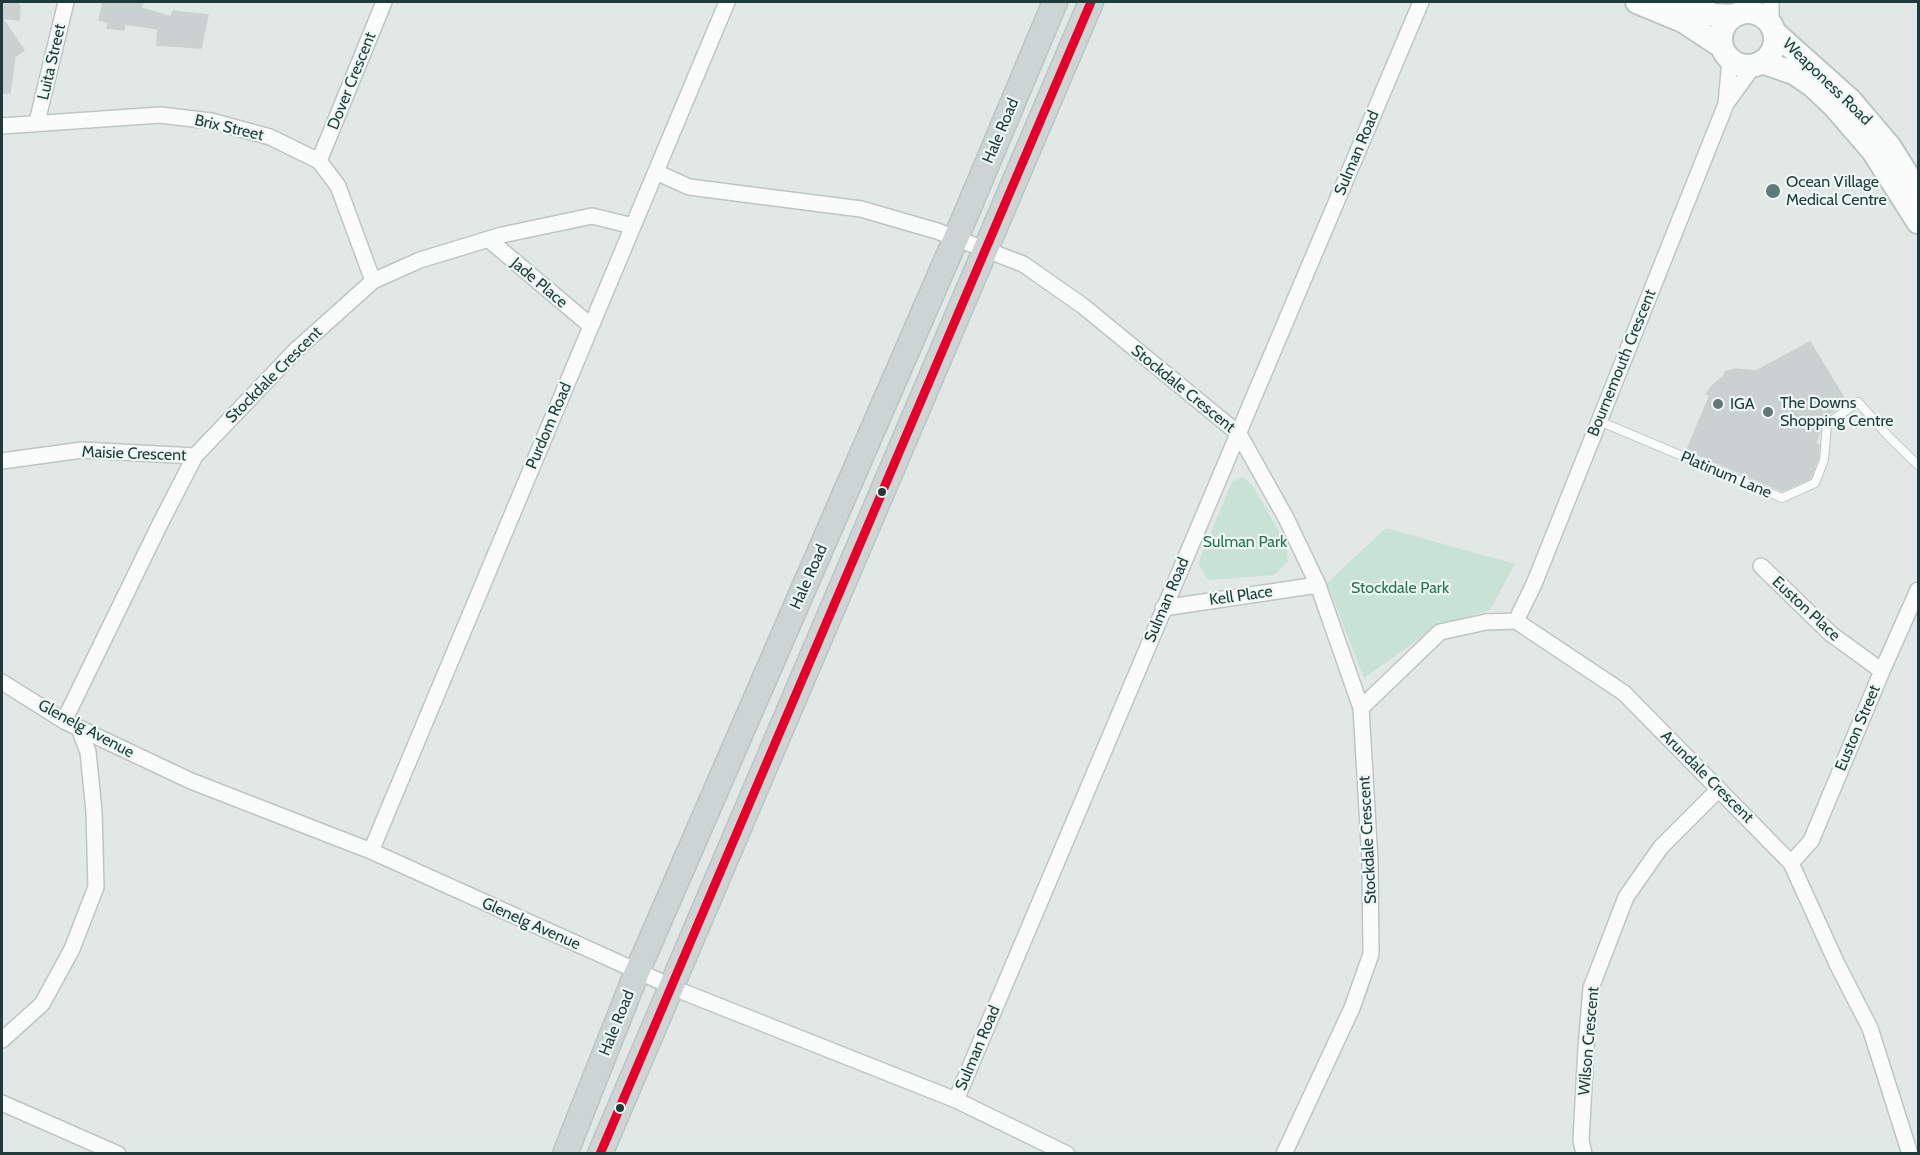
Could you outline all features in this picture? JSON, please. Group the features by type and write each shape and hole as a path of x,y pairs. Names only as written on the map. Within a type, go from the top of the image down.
{"main road":[{"name":"Hale Road","path":"565,1154 638,972 956,238 1055,2"},
{"name":"Hale Road","path":"600,1154 1091,2"},
{"path":"1637,2 1683,21 1746,66 1758,64 1773,49 1772,28 1758,14 1741,10 1714,15 1679,2"},
{"path":"1726,53 1720,37 1722,29 1741,10"},
{"name":"Weaponess Road","path":"1772,28 1850,100 1890,147 1918,192"},
{"name":"Weaponess Road","path":"1758,64 1794,73 1813,86 1834,106 1873,151 1918,222"}],"street":[{"name":"Luita Street","path":"37,122 66,2"},
{"name":"Dover Crescent","path":"319,161 384,2"},
{"name":"Purdom Road","path":"371,851 727,2"},
{"name":"Sulman Road","path":"956,1100 1421,2"},
{"path":"1771,2 1772,28"},
{"name":"Bournemouth Crescent","path":"1726,53 1726,104"},
{"name":"Bournemouth Crescent","path":"1516,621 1534,584 1726,104 1758,64"},
{"name":"Brix Street","path":"2,126 160,115 211,120 270,137 319,161 339,186 373,281"},
{"name":"Stockdale Crescent","path":"656,172 689,186 861,209 937,231 1023,264 1083,306 1239,434 1286,518 1318,585 1361,708 1370,861 1371,954 1352,1008 1284,1154"},
{"name":"Stockdale Crescent","path":"64,721 195,456 296,350 373,281 420,260 488,239 591,216 633,226"},
{"name":"Jade Place","path":"488,239 591,326"},
{"name":"Maisie Crescent","path":"2,460 82,450 195,456"},
{"name":"Euston Place","path":"1761,566 1830,634 1882,671"},
{"name":"Kell Place","path":"1164,608 1318,585"},
{"name":"Euston Street","path":"1791,863 1811,841 1918,590"},
{"path":"1361,708 1440,632 1486,622 1516,621"},
{"name":"Arundale Crescent","path":"1516,621 1624,693 1791,863 1837,964 1870,1028 1910,1154"},
{"name":"Glenelg Avenue","path":"2,682 64,721 190,781 371,851 671,987 956,1100 1067,1154"},
{"path":"2,1040 42,1004 72,949 96,887 88,752 79,728"},
{"name":"Wilson Crescent","path":"1584,1154 1581,1140 1591,988 1626,897 1661,848 1719,789"},
{"path":"2,1103 118,1154"}],"lane":[{"name":"Platinum Lane","path":"1599,420 1782,498 1815,483 1824,460 1827,424 1858,402 1918,465"}],"green space":[{"name":"Sulman Park","path":"1243,477 1253,486 1287,546 1288,562 1274,575 1208,580 1198,563 1232,482"},
{"name":"Stockdale Park","path":"1386,528 1515,564 1490,610 1436,627 1364,678 1327,583"}],"building":[{"path":"2,2 18,2 17,5 20,5 19,20 2,18"},
{"path":"103,2 143,2 141,8 171,17 173,11 208,15 201,48 157,45 158,29 125,24 124,30 107,28 109,22 99,20"},
{"path":"2,18 24,50 15,57 10,93 2,93"},
{"name":"The Downs Shopping Centre","path":"1810,342 1847,403 1818,420 1821,429 1815,444 1819,445 1818,459 1810,479 1782,491 1687,450 1710,395 1706,394 1724,376 1725,372 1736,369 1756,371"}],"transit line":[{"path":"600,1154 1091,2"}],"place":[{"name":"Ocean Village Medical Centre","path":"1773,191"},
{"name":"IGA","path":"1718,404"},
{"name":"The Downs Shopping Centre","path":"1768,412"}]}
